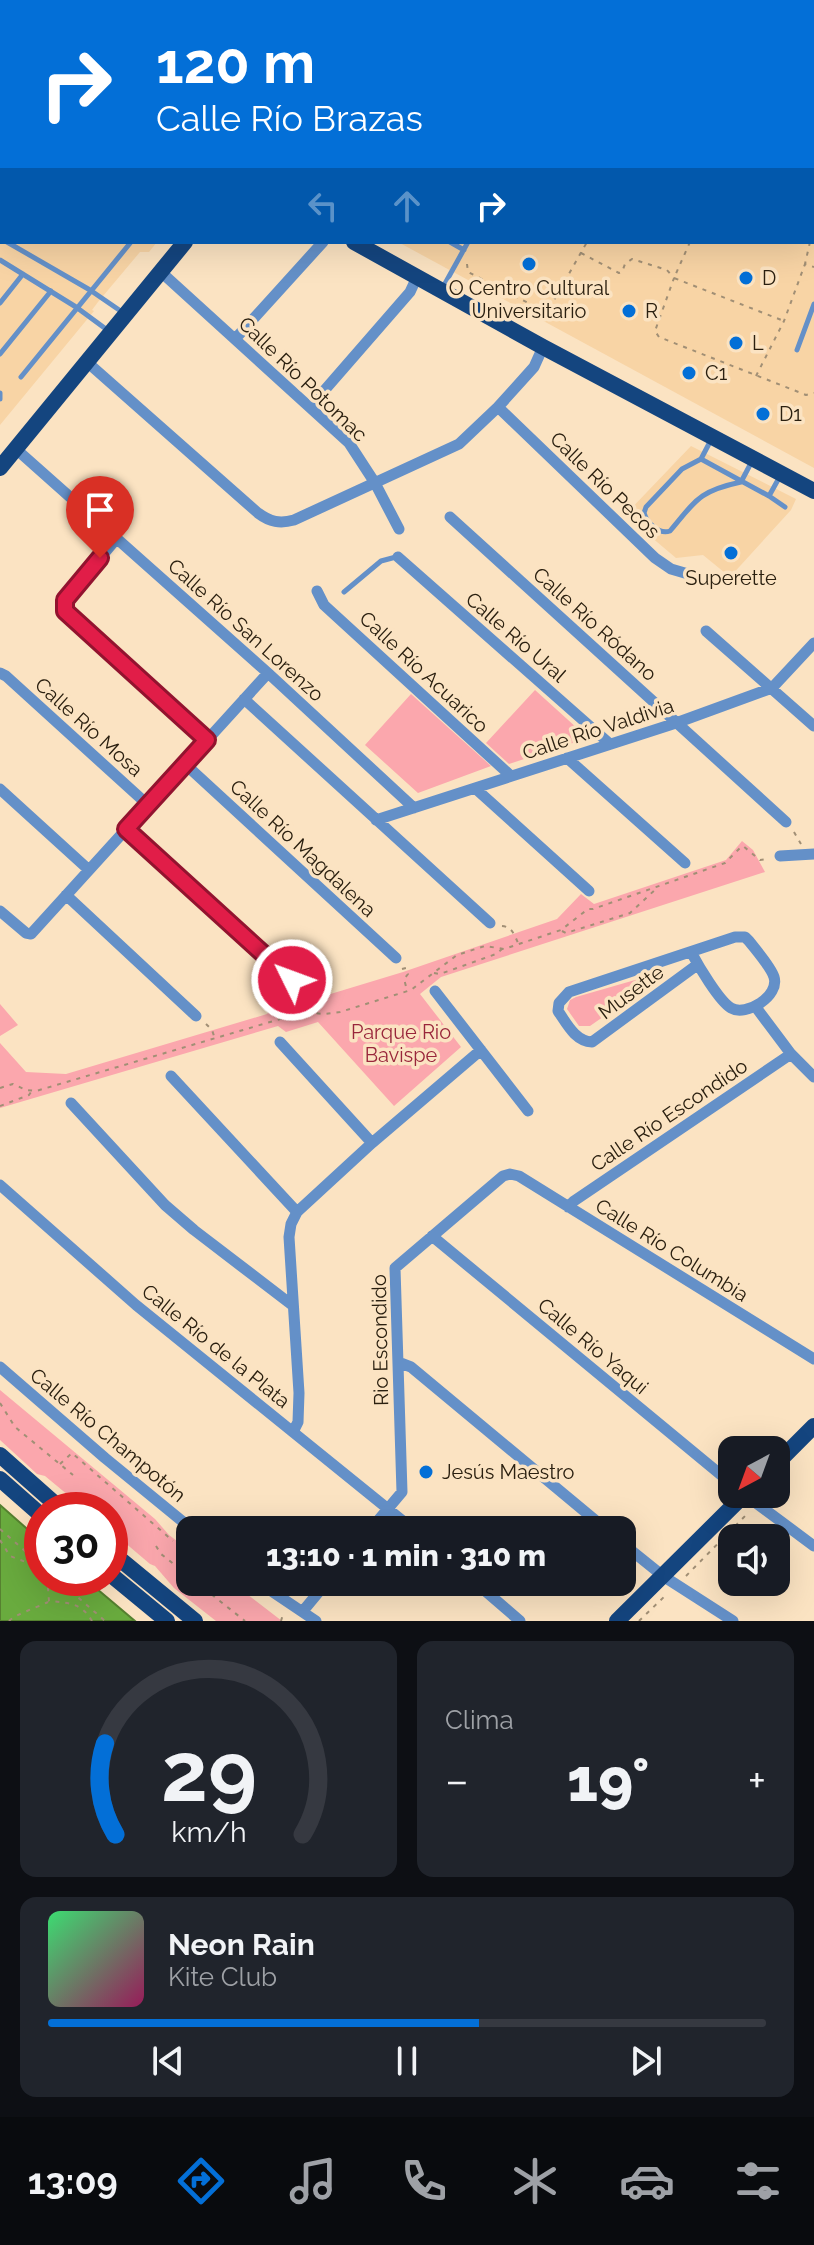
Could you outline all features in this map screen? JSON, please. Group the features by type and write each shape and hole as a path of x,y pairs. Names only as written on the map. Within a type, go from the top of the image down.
{"main road":[{"path":"0,468 183,244"},
{"path":"358,244 814,491"},
{"path":"790,1450 814,1426"},
{"path":"0,1455 42,1492"},
{"path":"0,1479 24,1500"},
{"path":"617,1621 670,1581 738,1508"},
{"path":"128,1566 195,1621"},
{"path":"128,1589 167,1621"}],"street":[{"path":"236,338 321,244"},
{"name":"Calle Río Potomac","path":"161,272 356,451 399,529"},
{"path":"314,410 316,400 410,292 417,277"},
{"path":"87,362 266,519 275,522 294,520 459,444 534,367 543,347"},
{"name":"Calle Río Pecos","path":"498,407 655,558 671,569 695,576"},
{"name":"Calle Río San Lorenzo","path":"16,449 268,673 414,808"},
{"name":"Calle Río Ródano","path":"450,517 786,822"},
{"path":"117,538 65,600 65,611 207,740"},
{"name":"Calle Río Ural","path":"398,557 610,744"},
{"name":"Calle Río Acuarico","path":"317,591 324,605 511,776"},
{"path":"706,631 814,726"},
{"name":"Calle Río Valdivia","path":"376,820 676,723 772,688 814,643"},
{"path":"0,911 31,934 268,673"},
{"name":"Calle Río Mosa","path":"3,674 148,805"},
{"path":"244,699 490,923"},
{"path":"567,758 685,863"},
{"name":"Calle Río Magdalena","path":"185,764 396,958"},
{"path":"0,789 89,870"},
{"path":"476,789 589,891"},
{"path":"126,829 292,980"},
{"path":"780,856 809,854"},
{"path":"66,895 196,1016"},
{"name":"Musette","path":"697,965 592,1042 576,1036 558,1011 559,1003 569,992 735,937 745,937 749,941 774,977 774,987 755,1006"},
{"path":"691,952 727,1006 735,1011 755,1006 791,1054 814,1077"},
{"path":"435,991 528,1111"},
{"path":"280,1042 372,1143"},
{"path":"293,1432 298,1422 299,1393 292,1305 291,1224 297,1212 372,1143 481,1050"},
{"name":"Calle Río Escondido","path":"568,1207 791,1054"},
{"path":"171,1076 297,1212"},
{"path":"71,1103 165,1205 292,1305"},
{"name":"Calle Río Columbia","path":"510,1174 519,1176 814,1359"},
{"name":"Rio Escondido","path":"382,1516 402,1492 395,1268 503,1176 510,1174"},
{"name":"Calle Río de la Plata","path":"0,1185 136,1305 397,1516"},
{"name":"Calle Río Yaqui","path":"432,1236 718,1472"},
{"path":"398,1362 411,1367 590,1516"},
{"name":"Calle Río Champotón","path":"0,1367 176,1516"},
{"path":"763,1508 814,1546"},
{"path":"636,1554 670,1581 733,1621"},
{"path":"280,1596 316,1621"},
{"path":"303,1611 315,1596"},
{"path":"491,1596 520,1621"}],"lane":[{"path":"10,244 126,314"},
{"path":"21,377 129,244"},
{"path":"454,244 464,250"},
{"path":"442,290 467,244"},
{"path":"0,260 76,307 110,333"},
{"path":"0,303 23,274"},
{"path":"0,354 51,291"},
{"path":"797,350 814,304"},
{"path":"712,437 701,459 682,469 646,507 646,520 665,533 697,499 715,487 741,482"},
{"path":"701,459 785,507"},
{"path":"741,482 753,459"},
{"path":"769,496 781,473"},
{"path":"344,592 381,561 398,557"}],"path":[{"path":"467,264 468,272 544,311 549,309 586,244"},
{"path":"689,244 655,331 659,337 806,395 814,393"},
{"path":"756,376 784,321 810,244"},
{"path":"581,253 619,273 632,259 667,270 674,278 784,321"},
{"path":"805,264 814,267"},
{"path":"786,822 809,854"},
{"path":"433,973 440,974 561,930 581,912 725,863 743,846 760,860 780,856"},
{"path":"561,930 566,933 630,913 658,887"},
{"path":"490,923 508,927 519,944"},
{"path":"0,1106 31,1092 304,1012 340,1012 407,991 457,955 485,946 502,949"},
{"path":"396,958 401,969 406,968 408,974 404,979 407,991"},
{"path":"292,980 307,993 304,1012"},
{"path":"196,1016 212,1030 215,1040"},
{"path":"0,1088 13,1084 31,1092"},
{"path":"0,1403 15,1427 73,1475"},
{"path":"60,1464 72,1453 173,1541"},
{"path":"94,1472 99,1466"},
{"path":"639,1621 670,1581 738,1508"},
{"path":"0,1529 24,1550"},
{"path":"0,1540 10,1556 24,1561"},
{"path":"156,1546 176,1566"},
{"path":"48,1596 49,1601"},
{"path":"77,1596 105,1621"},
{"path":"213,1596 245,1621"},
{"path":"9,1621 49,1601 77,1604 92,1621"},
{"path":"281,1621 282,1616"}],"shaded area":[{"path":"0,244 155,244 149,252 140,252 0,425"},
{"path":"402,244 814,244 814,468"},
{"path":"691,446 796,499 791,510 730,577 703,555 676,558 625,515"},
{"path":"0,1505 24,1526 24,1596 105,1596 135,1621 0,1621"}],"green space":[{"path":"535,690 588,738 509,764 486,743"},
{"path":"411,694 491,766 418,793 365,745"},
{"name":"Parque Rio Bavispe","path":"742,841 753,850 765,872 441,977 420,994 461,1047 394,1106 318,1022 286,1032 278,1026 0,1108 0,1043 26,1072 66,1074 267,1014 282,997 288,1003 298,993 314,999 557,919 581,894 594,904 726,860"},
{"path":"649,976 653,982 590,1026 579,1026 567,1009 570,1000 576,997"},
{"path":"0,1004 18,1025 0,1036"},
{"path":"0,1390 123,1492 64,1492 45,1476 37,1474 0,1440"},
{"path":"128,1497 176,1540 176,1590 128,1545"},
{"path":"184,1596 249,1596 282,1621 216,1621"}],"place":[{"name":"O Centro Cultural Universitario","path":"529,264"},
{"name":"D","path":"746,278"},
{"name":"R","path":"629,311"},
{"name":"L","path":"736,343"},
{"name":"C1","path":"689,373"},
{"name":"D1","path":"763,414"},
{"name":"Superette","path":"731,553"},
{"name":"Jesús Maestro","path":"426,1472"}],"route":[{"path":"100,558 65,600 65,611 207,740 126,829 292,980"}]}
